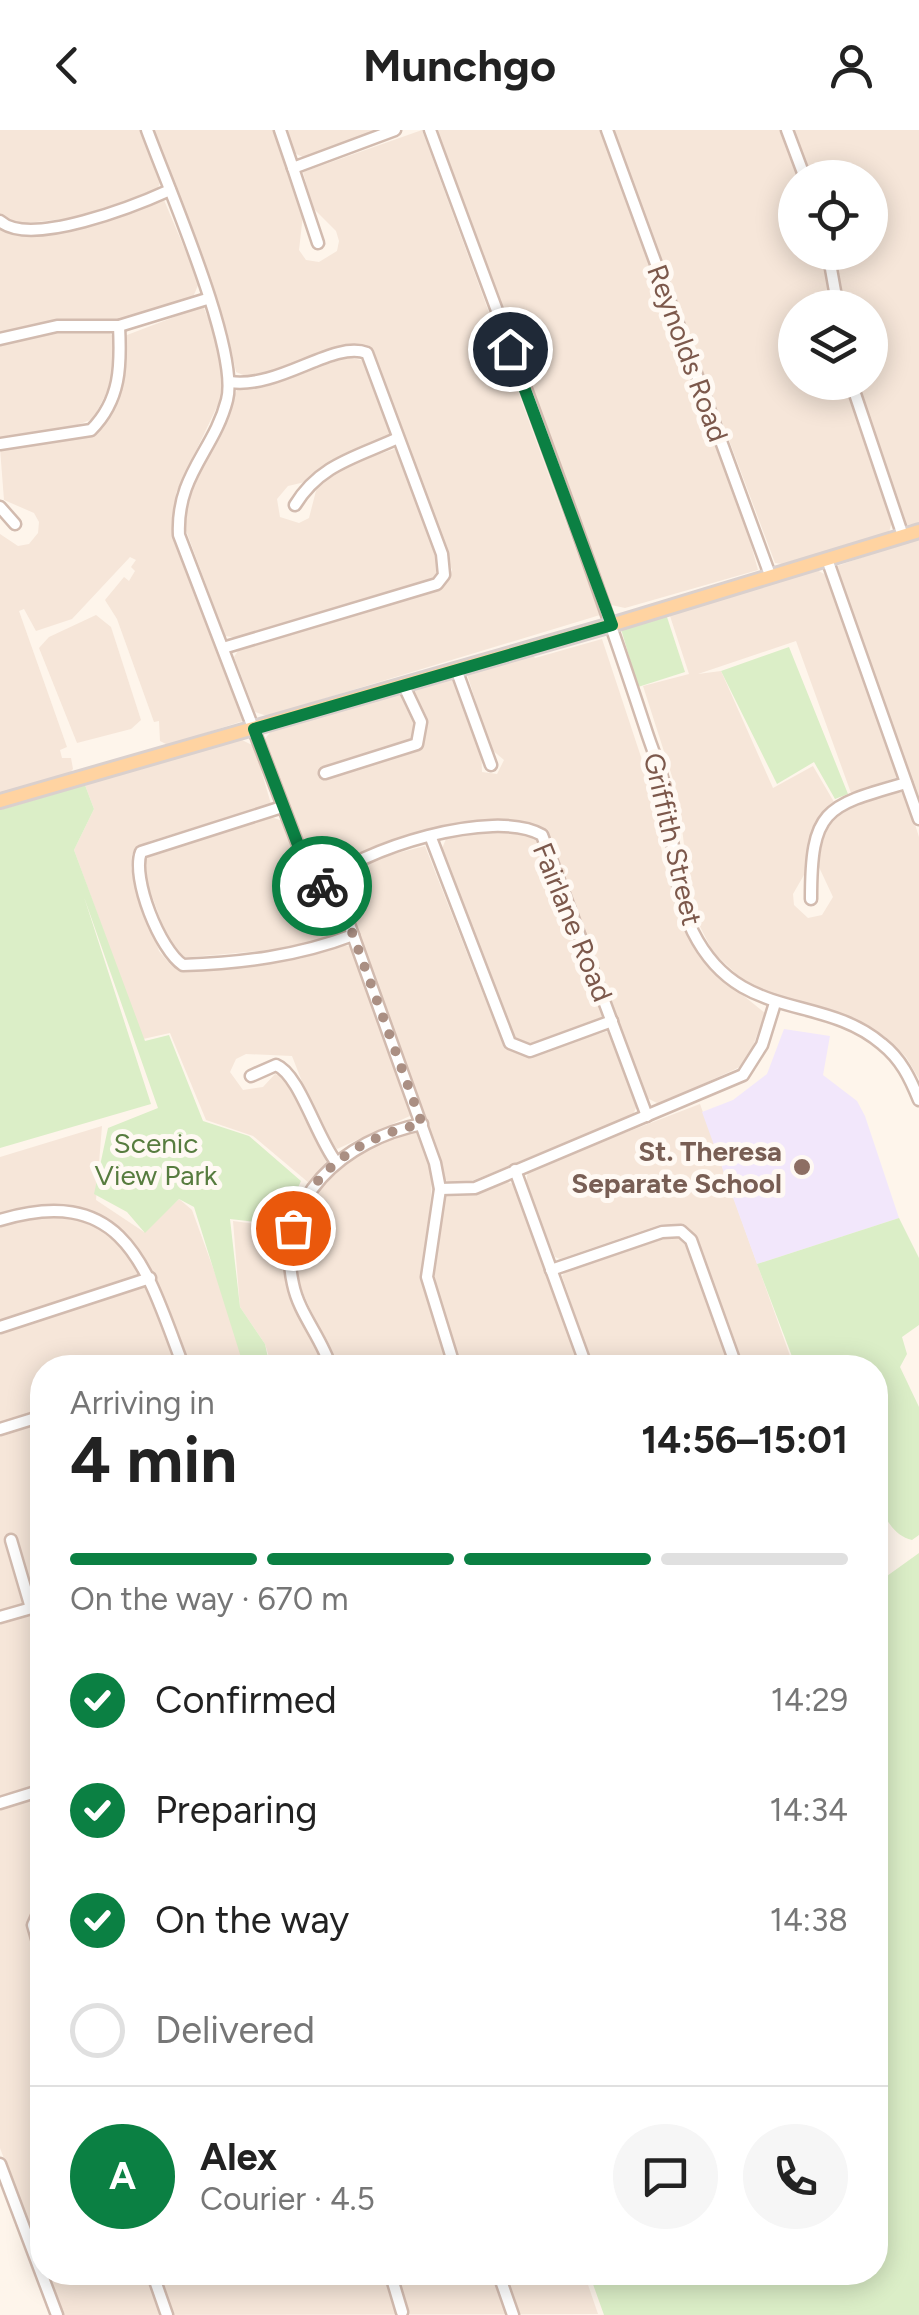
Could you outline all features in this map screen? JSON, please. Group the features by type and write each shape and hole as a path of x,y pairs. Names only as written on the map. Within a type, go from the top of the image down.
{"main road":[{"path":"0,800 612,625 919,532"}],"street":[{"path":"147,130 228,354 227,402 179,500 178,517 186,557 308,871 338,903 353,934 422,1124 440,1189 427,1277 450,1355"},
{"path":"280,130 318,244"},
{"path":"293,168 395,130"},
{"name":"Griffith Street","path":"430,130 612,625 664,783 684,910 694,934 732,981 774,1004 850,1026 881,1042 906,1069 919,1100"},
{"name":"Reynolds Road","path":"607,130 770,575"},
{"path":"787,130 798,160"},
{"path":"0,222 24,229 93,220 170,190"},
{"path":"0,339 56,326 119,326 208,299"},
{"path":"0,444 91,430 116,393 121,360 119,326"},
{"path":"223,648 437,584 444,574 442,554 367,353 355,348 280,379 250,385 230,382"},
{"path":"857,400 903,536"},
{"path":"295,505 306,488 332,464 398,438"},
{"path":"0,507 15,524"},
{"path":"828,559 919,819"},
{"path":"456,668 490,765"},
{"path":"324,774 417,744 421,722 403,684"},
{"path":"811,899 820,824 834,806 906,784"},
{"path":"282,806 141,852 138,873 165,949 184,966 199,965 292,955 353,934"},
{"name":"Fairlane Road","path":"321,885 355,860 456,830 514,825 542,835 648,1116"},
{"path":"431,838 510,1043 530,1051 612,1021"},
{"path":"440,1189 475,1188 742,1074 762,1045 774,1004"},
{"path":"251,1076 276,1065 286,1069 300,1092 314,1130 336,1162"},
{"path":"324,1355 298,1302 290,1252 298,1211 313,1184 336,1162 368,1143 422,1124"},
{"path":"515,1170 581,1355"},
{"path":"0,1220 32,1211 94,1216 120,1236 150,1278 179,1355"},
{"path":"551,1270 662,1232 681,1231 691,1240 732,1355"},
{"path":"0,1327 150,1278"},
{"path":"0,1429 30,1420"},
{"path":"10,1540 30,1589"},
{"path":"0,1618 30,1608"},
{"path":"0,1802 30,1793"},
{"path":"0,2164 30,2227"},
{"path":"49,2285 57,2315"},
{"path":"157,2285 167,2315"},
{"path":"394,2285 402,2312"},
{"path":"503,2285 514,2315"}],"shaded area":[{"path":"0,130 142,130 161,180 158,188 88,216 7,222 0,214"},
{"path":"153,130 275,130 303,215 299,250 306,260 319,262 337,251 339,241 336,231 313,208 303,172 422,130 600,615 267,716 255,712 234,657 241,646 436,589 448,580 452,570 370,351 345,347 255,380 236,372 227,331"},
{"path":"285,130 382,130 305,158 292,152"},
{"path":"435,130 602,130 742,512 758,570 625,608 611,605"},
{"path":"613,130 781,130 792,160 778,160 778,270 826,270 830,290 778,290 778,400 853,400 892,522 889,532 775,563"},
{"path":"792,130 919,130 919,523 907,525 904,521 863,400 888,400 888,290 841,290 837,270 888,270 888,160 803,160"},
{"path":"164,200 199,283 193,297 130,319 50,322 0,335 0,228 18,233 80,228"},
{"path":"203,306 223,353 223,394 176,493 174,528 243,721 168,745 160,741 159,721 154,722 117,619 105,600 124,577 129,581 135,571 131,567 136,560 130,557 72,619 36,631 24,609 19,611 67,747 60,750 62,758 71,758 73,769 68,775 0,795 0,534 18,546 29,544 38,533 39,522 34,513 4,500 0,448 54,443 95,432 116,403 124,380 127,335"},
{"path":"108,330 115,340 113,380 93,419 59,432 0,437 0,345 56,331"},
{"path":"348,357 365,361 391,435 331,460 305,482 288,486 277,499 280,517 299,523 309,518 318,483 330,470 395,449 438,557 438,574 435,580 238,638 225,636 184,525 188,486 237,390 265,387"},
{"path":"919,538 919,802 837,566"},
{"path":"815,569 828,576 898,777 851,793 796,641 698,674 721,671 773,788 813,766 834,802 815,825 808,868 793,894 794,905 808,918 822,915 833,897 818,865 827,822 848,803 890,792 905,793 919,837 919,1079 906,1057 884,1036 833,1012 770,996 749,986 713,952 692,911 678,795 643,686 689,674 669,613"},
{"path":"96,615 111,627 141,720 131,729 77,743 39,648 49,637"},
{"path":"602,639 643,763 667,875 672,875 686,930 708,967 765,1013 749,1057 740,1067 659,1104 645,1097 553,843 544,831 521,822 462,825 350,857 320,875 305,853 264,740 273,729 448,673 453,676 481,747 482,772 497,774 504,760 491,749 466,671 530,650 535,658"},
{"path":"240,739 254,746 271,804 150,841 132,854 131,868 159,951 170,964 185,971 300,959 339,944 353,947 411,1106 410,1116 337,1149 320,1128 292,1056 246,1054 236,1059 230,1072 243,1090 263,1087 275,1074 292,1079 326,1155 326,1162 309,1183 253,1136 206,1120 170,1033 143,1039 74,850 94,809 85,785"},
{"path":"268,816 283,821 298,862 338,913 342,935 303,947 180,958 171,949 142,868 144,858 150,851"},
{"path":"522,831 539,841 603,1006 602,1017 593,1024 529,1047 510,1037 441,851 446,839 463,834"},
{"path":"425,846 503,1045 527,1056 608,1031 615,1037 638,1103 633,1115 469,1182 449,1183 443,1177 354,922 332,880 378,858"},
{"name":"St. Theresa Separate School","path":"784,1029 830,1036 823,1075 857,1101 865,1116 899,1218 757,1264 702,1112 733,1100 767,1074"},
{"path":"700,1104 790,1355 739,1355 698,1243 685,1227 662,1224 560,1259 555,1257 526,1184 528,1170"},
{"path":"102,1126 96,1200 144,1232 179,1199 192,1210 245,1355 30,1355 30,2229 0,2148 0,1157"},
{"path":"411,1129 419,1132 425,1145 432,1182 424,1283 447,1355 331,1355 299,1284 297,1238 305,1211 327,1175 367,1146"},
{"path":"502,1181 515,1184 575,1355 458,1355 439,1303 434,1270 446,1196"},
{"path":"233,1221 288,1228 284,1263 289,1290 319,1355 268,1355 240,1307"},
{"path":"668,1234 679,1234 688,1244 729,1355 589,1355 562,1276 568,1269"},
{"path":"52,2285 588,2285 598,2314 63,2315"}],"green space":[{"path":"666,614 685,672 638,687 621,629"},
{"path":"789,647 848,794 835,799 814,762 777,784 721,671"},
{"name":"Scenic View Park","path":"85,785 94,809 74,850 145,1041 169,1035 203,1121 249,1136 301,1181 281,1225 230,1219 240,1307 265,1344 267,1355 240,1355 194,1207 179,1199 145,1233 127,1212 94,1194 108,1128 158,1108 84,897 151,1104 0,1148 0,810"},
{"path":"899,1218 919,1258 919,1325 902,1337 907,1354 900,1367 919,1407 919,1535 912,1540 895,1531 888,1520 888,1355 791,1355 757,1264"},
{"path":"919,1553 919,2315 604,2315 593,2285 888,2285 888,1575"}],"way so far":[{"path":"293,1228 313,1184 336,1162 368,1143 422,1124 349,924 338,903 322,886"}],"place":[{"name":"St. Theresa Separate School","path":"802,1167"}],"route":[{"path":"322,886 308,871 254,729 612,625 510,349"}]}
